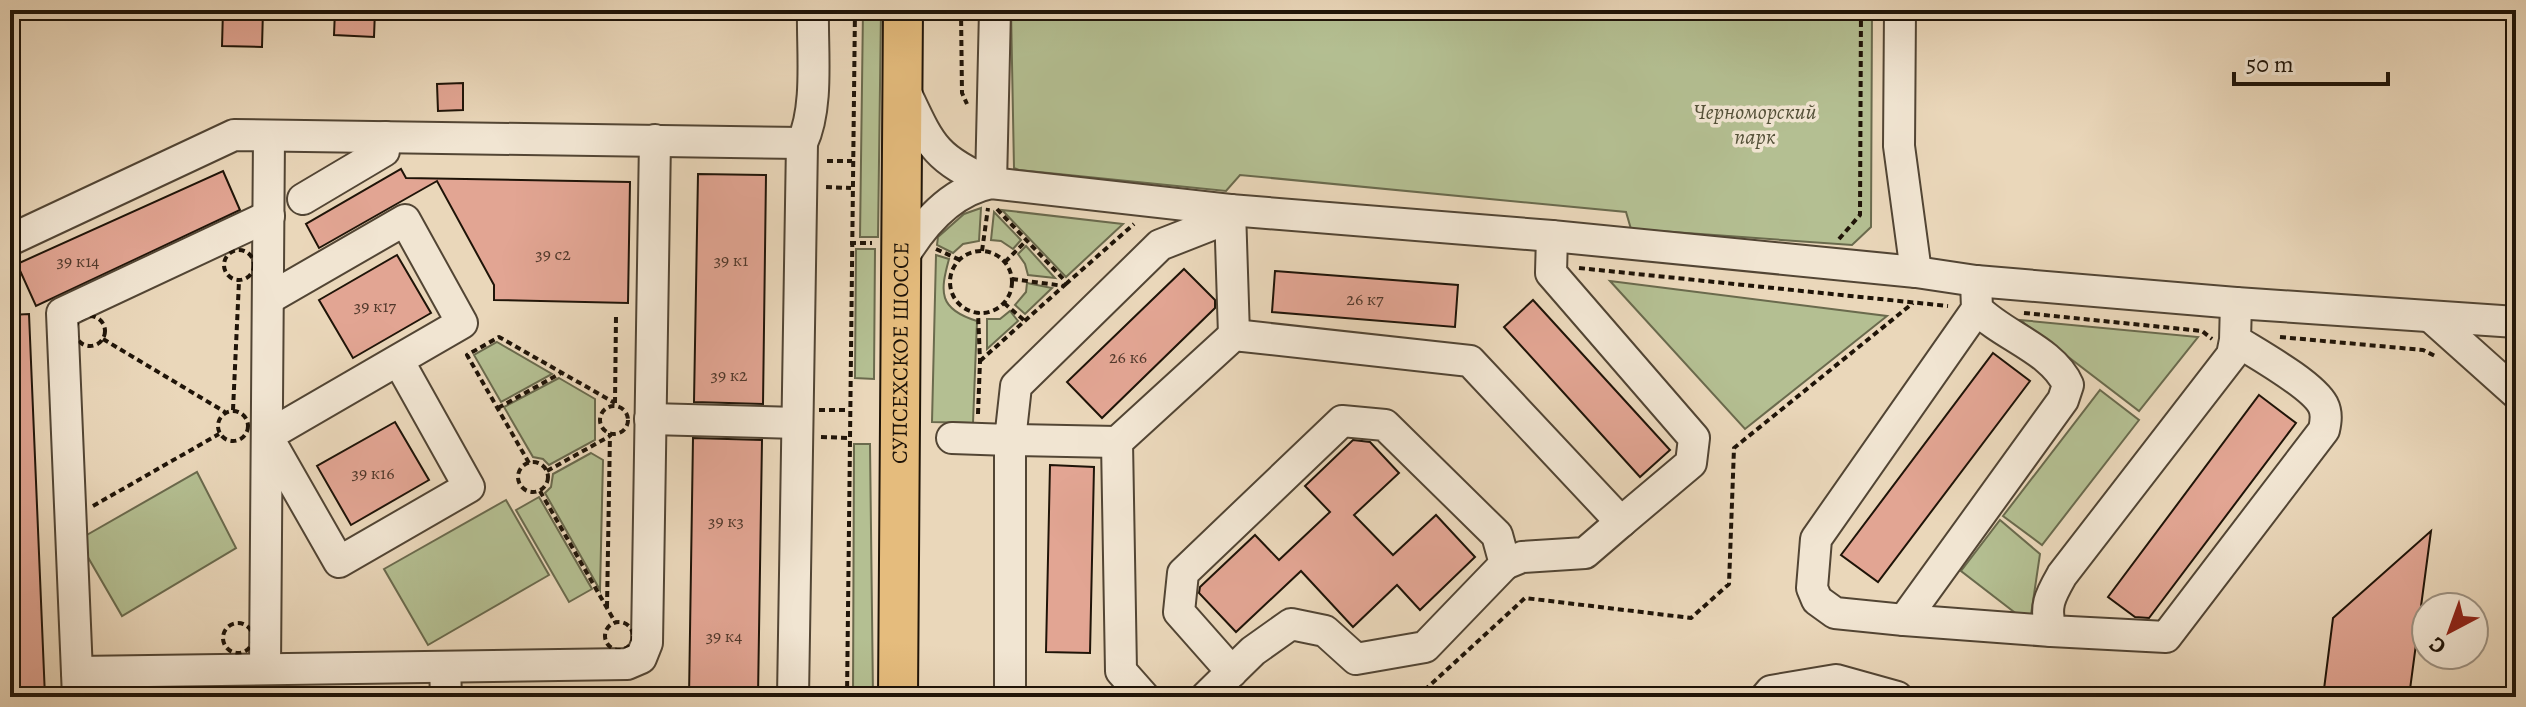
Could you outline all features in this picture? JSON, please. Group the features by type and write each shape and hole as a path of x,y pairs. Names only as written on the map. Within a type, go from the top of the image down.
{"main road":[{"name":"СУПСЕХСКОЕ ШОССЕ","path":"898,697 903,10"}],"street":[{"path":"793,697 811,428 809,128 813,10"},
{"path":"991,183 995,10"},
{"path":"1900,10 1899,146 1916,272"},
{"path":"903,85 925,133 937,151 957,166 991,183 1230,210 1552,236 1916,272 1976,295 2236,303 2516,322"},
{"path":"10,240 234,135 655,140 810,153"},
{"path":"265,669 269,136"},
{"path":"303,199 384,151 385,137"},
{"path":"269,216 62,313 78,684 265,669 627,664 641,658 647,643 655,140"},
{"path":"902,259 919,233 942,208 962,193 991,183"},
{"path":"1230,210 1234,335"},
{"path":"1010,697 1010,440 1016,386 1160,245 1211,225 1230,210"},
{"path":"267,436 462,323 405,220 268,299"},
{"path":"1206,697 1253,651 1291,624 1325,631 1356,659 1425,647 1505,564 1522,557 1585,553 1691,463 1694,438 1551,273 1552,236"},
{"path":"1904,620 2063,400 2068,385 2051,361 1991,323 1976,295"},
{"path":"1976,295 1816,539 1812,588 1817,600 1835,613 2166,637 2324,430 2326,419 2323,406 2314,392 2235,340"},
{"path":"2051,631 2046,613 2051,594 2062,575 2232,355 2236,303"},
{"path":"2431,317 2516,393"},
{"path":"964,439 1117,442 1234,335 1470,361 1621,522"},
{"path":"267,436 339,562 456,495 469,487 398,360"},
{"path":"650,419 811,428"},
{"path":"1232,672 1179,612 1183,573 1342,421 1385,425 1497,535 1505,564"},
{"path":"1117,442 1121,671 1144,697"},
{"path":"445,667 446,697"},
{"path":"1766,697 1771,691 1836,680 1897,697"}],"path":[{"path":"847,697 855,10"},
{"path":"1837,265 1837,242 1860,215 1861,10"},
{"path":"810,153 852,161"},
{"path":"819,185 851,188"},
{"path":"982,251 989,201 1065,284"},
{"path":"980,361 1139,219"},
{"path":"1005,262 1027,241"},
{"path":"239,250 247,252 254,265 252,273 239,281 225,273 223,265 225,257 239,250"},
{"path":"982,251 993,253 1005,262 1012,279 1004,303 989,312 966,309 953,295 951,275 962,257 982,251"},
{"path":"1417,697 1525,598 1691,618 1729,584 1734,448 1914,302 1916,272"},
{"path":"1012,279 1065,284"},
{"path":"233,410 239,281"},
{"path":"1004,303 1025,321"},
{"path":"964,439 980,361 978,312"},
{"path":"615,404 616,316"},
{"path":"529,463 467,355 499,337 627,413 627,427 621,433 610,435 547,471"},
{"path":"103,339 225,412"},
{"path":"498,408 561,373"},
{"path":"607,607 610,435 601,427 599,419 607,407 615,404"},
{"path":"233,410 241,412 249,426 241,440 225,440 219,434 219,418 233,410"},
{"path":"849,410 818,410 811,428 849,438"},
{"path":"83,512 219,434"},
{"path":"529,463 541,464 547,471 547,485 540,491 525,490 520,485 520,469 529,463"},
{"path":"540,491 615,622"},
{"path":"615,622 627,623 634,637 626,649 618,651 606,643 607,628 615,622"}],"green space":[{"path":"863,10 881,10 878,237 860,237"},
{"name":"Черноморский парк","path":"1011,10 1872,10 1871,227 1852,245 1631,229 1626,212 1240,175 1226,191 1019,170 1014,168"},
{"path":"981,208 979,241 963,244 953,253 937,245 938,237 964,214"},
{"path":"1002,210 1123,224 1066,277"},
{"path":"994,212 1021,240 1013,249 1001,241 991,240"},
{"path":"1026,246 1055,278 1028,275 1018,254"},
{"path":"856,249 875,249 874,379 855,378"},
{"path":"936,255 949,259 944,290 949,305 977,321 973,423 932,422"},
{"path":"1610,281 1887,316 1745,429"},
{"path":"1027,283 1052,288 1025,314 1015,305 1026,292"},
{"path":"1010,311 1018,321 987,349 987,319 1000,319"},
{"path":"2020,320 2198,337 2139,411"},
{"path":"497,342 552,374 501,402 474,355"},
{"path":"559,378 595,399 595,440 549,465 543,459 533,457 504,407"},
{"path":"2100,390 2139,420 2042,545 2003,516"},
{"path":"854,444 870,444 873,697 853,697"},
{"path":"591,453 603,460 600,590 545,493 551,487 553,474"},
{"path":"197,472 236,548 122,616 78,540"},
{"path":"539,497 592,589 569,602 516,510"},
{"path":"506,500 549,575 428,645 384,569"},
{"path":"2000,520 2040,554 2031,615 2018,615 1961,571"}],"building":[{"path":"223,10 263,10 262,47 222,46"},
{"path":"335,10 375,10 374,37 334,35"},
{"path":"463,83 463,110 438,111 437,84"},
{"path":"401,169 406,178 630,182 628,303 494,300 494,285 437,181 319,248 306,224"},
{"path":"223,171 240,210 36,306 17,264"},
{"path":"698,174 766,175 763,404 694,402"},
{"path":"397,255 431,313 353,358 319,300"},
{"path":"1184,269 1215,300 1215,308 1102,418 1067,382"},
{"path":"1275,271 1458,285 1455,327 1272,312"},
{"path":"1533,300 1670,450 1640,477 1504,327"},
{"path":"29,314 45,697 10,697 10,315"},
{"path":"1993,353 2030,381 1878,582 1841,555"},
{"path":"2259,395 2296,423 2149,618 2135,617 2108,597"},
{"path":"395,422 429,480 351,525 317,466"},
{"path":"693,438 762,440 758,697 689,697"},
{"path":"1353,440 1370,442 1399,473 1354,515 1393,555 1436,515 1475,557 1420,610 1397,585 1353,627 1301,571 1236,632 1199,593 1200,587 1255,535 1279,560 1330,512 1305,486"},
{"path":"1050,465 1094,467 1090,653 1046,652"},
{"path":"2431,531 2423,591 2410,591 2410,671 2412,671 2409,697 2323,697 2333,618"}]}
